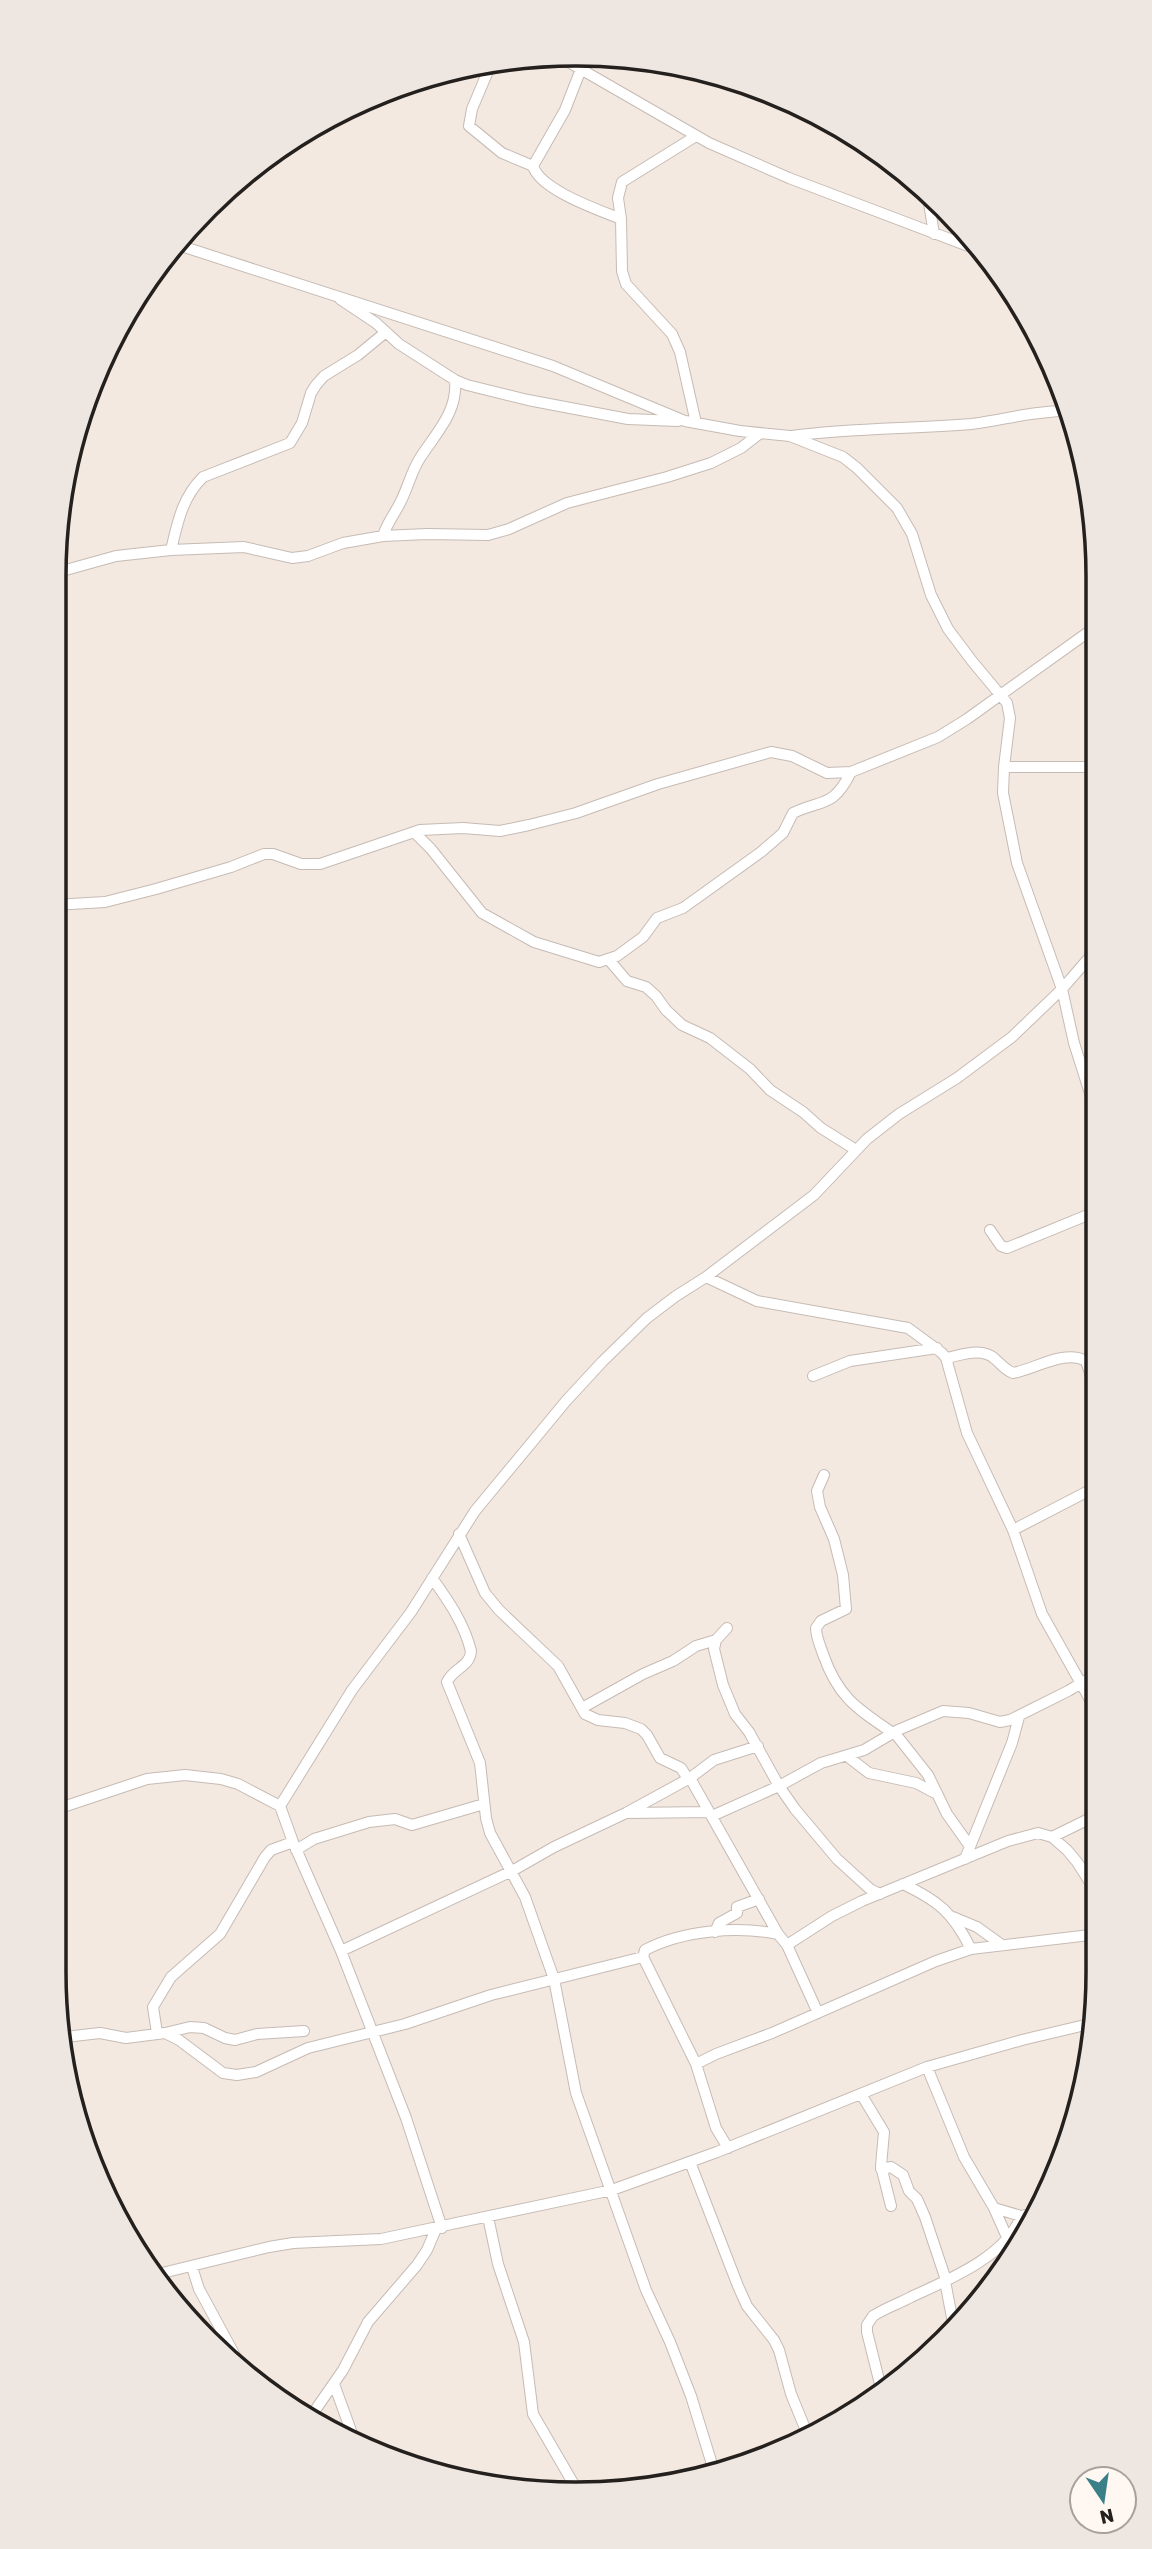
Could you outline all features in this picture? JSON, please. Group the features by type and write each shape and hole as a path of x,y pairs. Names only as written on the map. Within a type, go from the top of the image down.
{"street":[{"path":"576,66 696,136 789,178 962,244"},
{"path":"533,166 565,110 581,69"},
{"path":"487,75 472,109 469,126 502,153 533,166 540,177 554,187 621,219"},
{"path":"690,422 680,352 672,334 626,284 622,271 618,198 622,182 696,136"},
{"path":"930,210 934,234"},
{"path":"187,248 553,366 690,422"},
{"path":"336,295 399,344 455,380 528,400 628,419 690,422 759,434 790,436 838,429 975,423 1026,413 1058,411"},
{"path":"172,550 180,509 193,487 203,477 290,443 302,423 316,385 324,376 358,355 386,332"},
{"path":"383,536 386,525 401,502 413,469 448,416 456,392 455,380"},
{"path":"66,570 116,556 172,550 244,547 292,558 308,556 343,543 383,536 488,535 509,529 567,503 711,463 741,448 759,434"},
{"path":"790,436 843,457 897,508 912,534 931,595 948,629 1007,703 1010,718 1003,793 1017,863 1062,989 1086,1081"},
{"path":"66,904 105,902 156,890 264,854 301,864 320,864 414,832 463,828 500,831 529,825 771,752 792,756 827,773 851,772 938,737 1086,634"},
{"path":"1004,767 1086,767"},
{"path":"414,832 482,913 534,943 595,962 610,960 643,937 656,918 683,908 761,852 783,833 793,813 828,802 842,789 851,772"},
{"path":"610,960 627,981 646,987 682,1025 710,1038 750,1069 769,1090 856,1150"},
{"path":"280,1806 352,1690 411,1612 459,1534 566,1401 602,1362 647,1318 814,1195 856,1150 899,1114 957,1078 1012,1037 1062,989 1086,961"},
{"path":"990,1230 1001,1246 1007,1248 1086,1216"},
{"path":"706,1277 757,1301 908,1328 937,1348 946,1358 967,1433 1013,1530 1042,1614 1086,1693"},
{"path":"813,1376 850,1361 937,1348"},
{"path":"946,1358 985,1353 1013,1373 1059,1359 1077,1357 1086,1361"},
{"path":"824,1475 817,1491 843,1574 846,1605 844,1611 821,1621 816,1628 831,1676 842,1694 894,1733 928,1775 947,1814 970,1845"},
{"path":"1013,1530 1086,1492"},
{"path":"459,1534 485,1592 499,1610 558,1666 590,1718 625,1723 641,1729 660,1758 681,1768 787,1945 818,2013"},
{"path":"432,1578 451,1604 471,1651 466,1664 454,1672 447,1682 480,1763 490,1833 525,1897 554,1979 576,2093 646,2290 691,2396 712,2464"},
{"path":"727,1628 716,1640 713,1648 730,1703 795,1809 837,1859 870,1889 880,1894"},
{"path":"582,1708 643,1674 673,1661 696,1646 716,1640"},
{"path":"626,1813 710,1814 779,1786 821,1763 864,1751 894,1733 943,1711 969,1713 1000,1722 1019,1717 1086,1681"},
{"path":"965,1859 1012,1743 1019,1717"},
{"path":"341,1951 512,1871 554,1847 626,1813 689,1779 714,1760 758,1746"},
{"path":"847,1756 869,1773 916,1783 937,1794"},
{"path":"66,1806 165,1775 221,1779 251,1790 280,1806 341,1951 406,2118 439,2228 417,2265 368,2322 334,2384 315,2410"},
{"path":"161,2033 153,2007 171,1977 220,1934 271,1850 295,1846 369,1822 395,1819 412,1825 484,1804"},
{"path":"1052,1837 1086,1820"},
{"path":"787,1945 832,1916 903,1884 1026,1835 1038,1833 1052,1837 1077,1862 1086,1877"},
{"path":"903,1884 934,1901 953,1917 977,1927 1002,1945"},
{"path":"715,1932 719,1923 737,1913 737,1907 759,1899"},
{"path":"953,1917 971,1949"},
{"path":"728,2148 716,2129 696,2064 643,1957 645,1950 654,1946 715,1932 746,1929 778,1934"},
{"path":"696,2064 936,1961 971,1949 1086,1935"},
{"path":"161,2033 179,2040 223,2073 237,2076 256,2072 309,2048 554,1979 643,1957"},
{"path":"164,2273 293,2243 381,2239 612,2190 728,2148 927,2067 1082,2026"},
{"path":"71,2037 100,2034 126,2038 204,2028 234,2040 257,2034 304,2031"},
{"path":"927,2067 964,2157 1009,2239"},
{"path":"861,2094 884,2132 881,2169 891,2206"},
{"path":"690,2162 743,2296 779,2350 791,2394 805,2428"},
{"path":"881,2169 891,2167 903,2175 909,2191 919,2203 946,2280 952,2316"},
{"path":"879,2382 867,2325 880,2311 946,2280 997,2250 1009,2239 1021,2216 994,2208"},
{"path":"488,2217 498,2263 520,2325 528,2364 533,2414 572,2482"},
{"path":"192,2267 199,2289 231,2347"},
{"path":"334,2384 350,2430"}]}
